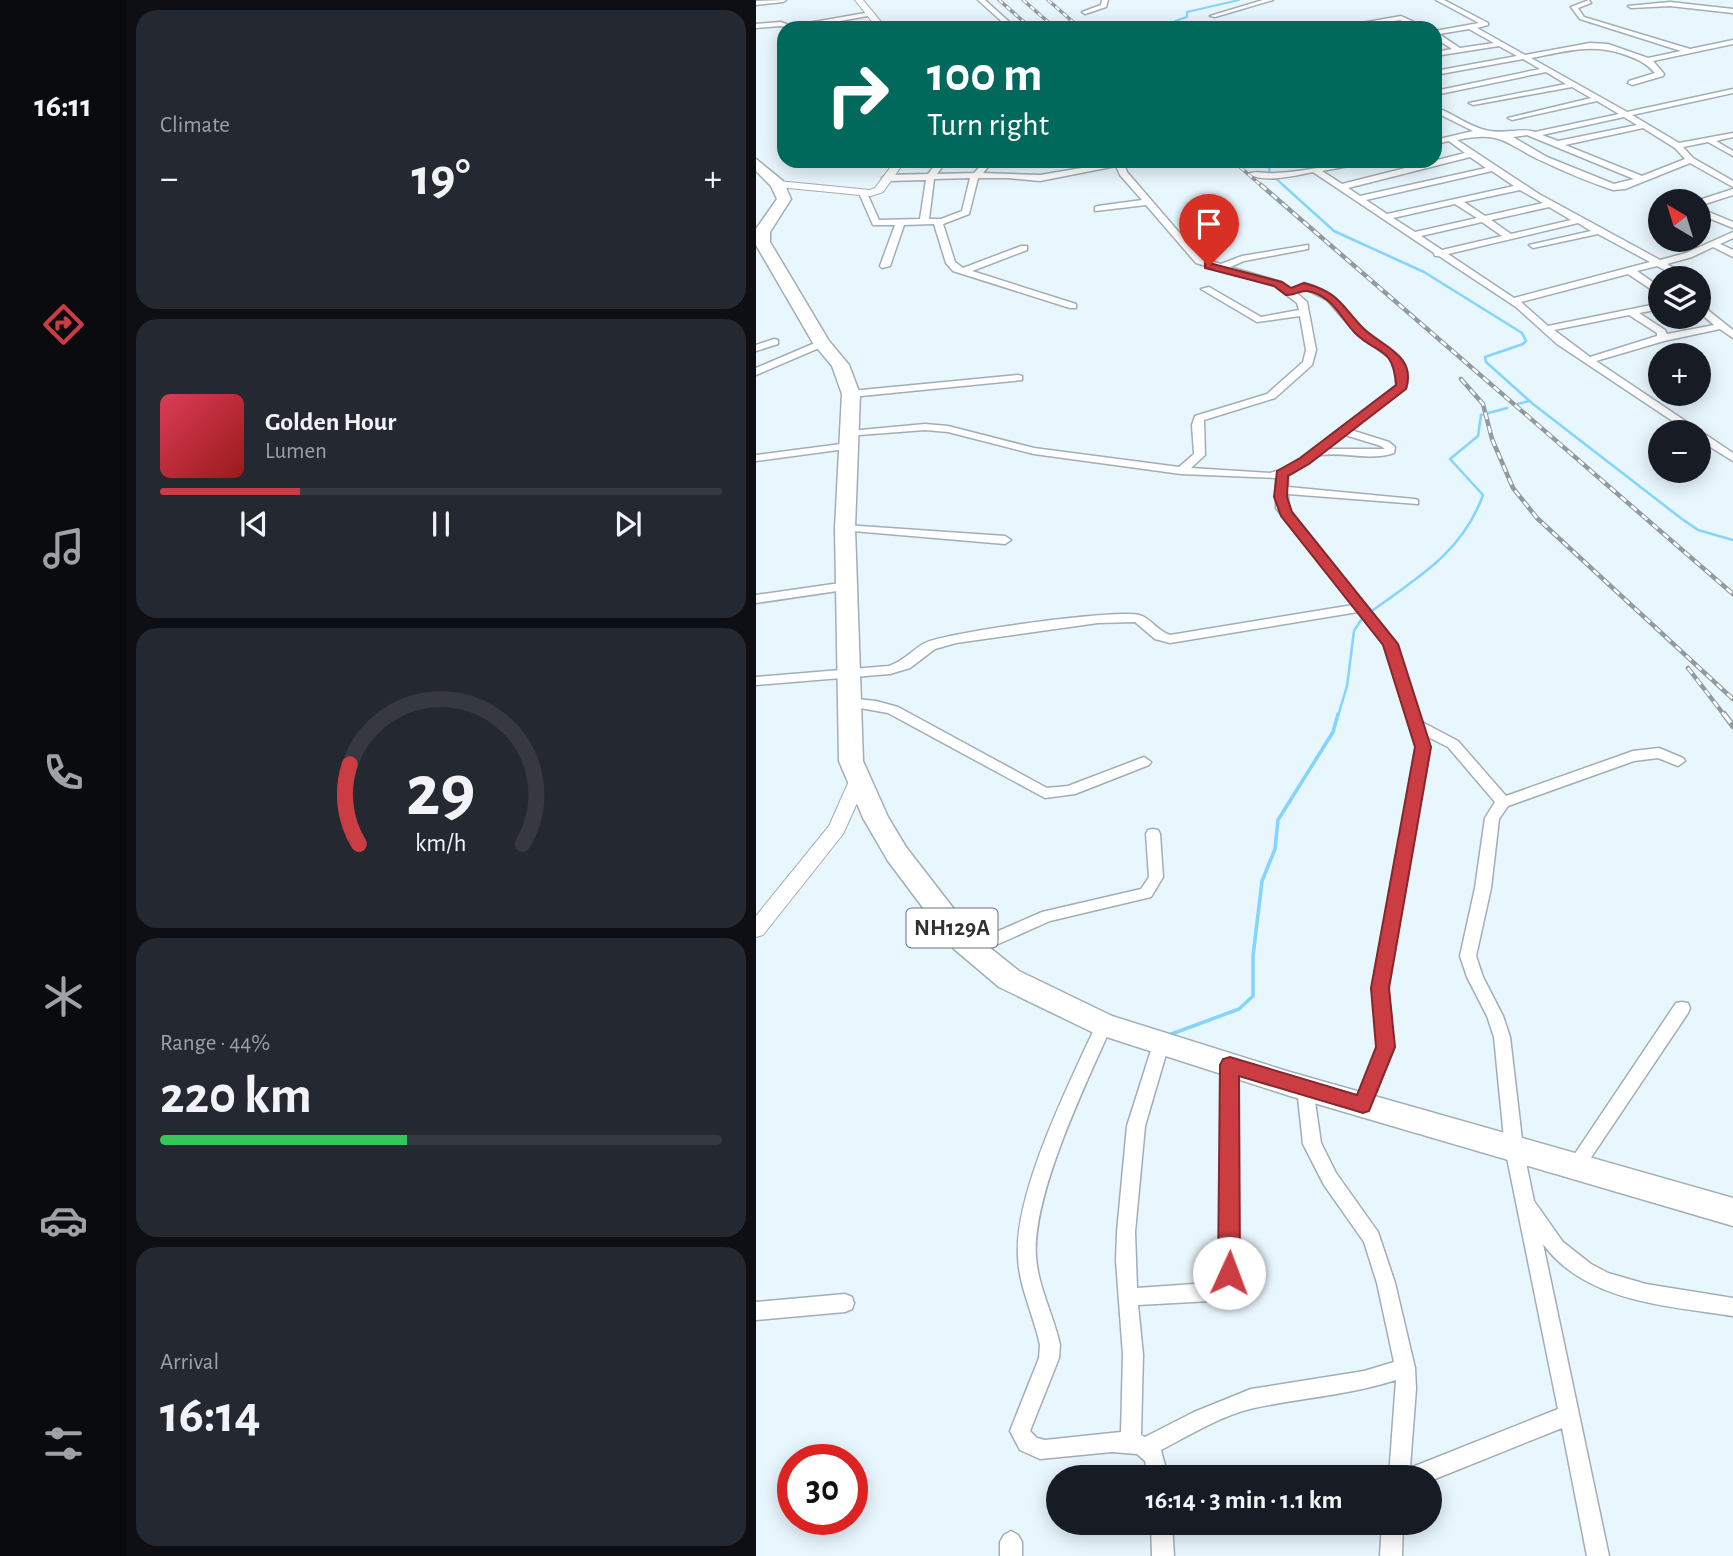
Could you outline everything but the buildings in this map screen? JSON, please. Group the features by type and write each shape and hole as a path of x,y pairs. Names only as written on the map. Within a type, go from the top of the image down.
{"highway":[{"path":"756,163 778,184"},
{"name":"NH129A","path":"778,184 784,198 762,232 762,242 822,343 840,365 851,394 845,528 851,761 858,781 897,854 940,915 972,948 1009,979 1035,994 1104,1024 1306,1088 1733,1212"}],"street":[{"path":"756,4 783,0"},
{"path":"859,0 876,21"},
{"path":"981,0 1005,21"},
{"path":"1085,12 1104,6 1104,0"},
{"path":"1213,16 1270,0"},
{"path":"1438,0 1486,24 1442,36"},
{"path":"1589,2 1574,7 1582,18 1690,52"},
{"path":"1631,6 1670,4 1733,10"},
{"path":"830,21 871,14"},
{"path":"1382,21 1402,18 1409,21"},
{"path":"756,26 777,23"},
{"path":"1471,27 1623,113 1678,146 1689,160 1733,184"},
{"path":"1442,40 1459,50"},
{"path":"1442,72 1522,56 1601,45 1648,60 1732,42"},
{"path":"1442,53 1499,44"},
{"path":"1632,83 1660,74 1648,60"},
{"path":"1442,92 1547,71"},
{"path":"1473,103 1573,85"},
{"path":"1536,134 1733,91"},
{"path":"1512,118 1598,99"},
{"path":"1442,112 1481,132 1505,136 1525,132 1536,134 1641,179"},
{"path":"1557,144 1643,126"},
{"path":"1442,140 1481,132"},
{"path":"1678,146 1733,135"},
{"path":"1505,136 1544,159 1604,185 1622,187 1689,160"},
{"path":"1450,138 1520,187 1597,232 1665,266"},
{"path":"1709,140 1733,154"},
{"path":"1442,161 1471,154"},
{"path":"778,184 863,194 879,190 894,168"},
{"path":"924,220 930,178 937,168"},
{"path":"863,194 873,222 924,220 939,223 966,212 974,178 983,168"},
{"path":"886,178 974,178 1007,175 1040,178 1089,168"},
{"path":"1121,168 1199,261 1278,284 1299,298 1304,312 1311,350 1308,363 1271,396 1199,418 1197,425 1200,455 1181,471"},
{"path":"1252,174 1274,176 1308,168"},
{"path":"1318,168 1341,187 1388,216 1438,254 1513,301 1589,360 1679,420"},
{"path":"1341,187 1416,168"},
{"path":"1357,198 1492,169"},
{"path":"1388,216 1520,187"},
{"path":"1712,199 1733,192"},
{"path":"1457,201 1511,238"},
{"path":"1098,209 1150,202"},
{"path":"1415,235 1552,204"},
{"path":"1712,216 1733,225"},
{"path":"1438,254 1580,220"},
{"path":"885,266 900,223"},
{"path":"939,223 951,263 962,272 1073,306"},
{"path":"1533,245 1597,232"},
{"path":"1513,301 1659,263 1714,245 1733,235"},
{"path":"1714,245 1733,254"},
{"path":"1220,268 1242,259 1305,247"},
{"path":"962,272 1024,248"},
{"path":"1630,271 1648,284"},
{"path":"756,458 925,428 948,429 1034,451 1181,471 1258,476 1282,474 1317,452 1402,386 1400,367 1385,347 1358,330 1335,301 1304,286 1290,293"},
{"path":"1206,289 1260,320 1304,312"},
{"path":"1546,329 1648,309"},
{"path":"1630,312 1662,332 1662,338"},
{"path":"1711,318 1733,335"},
{"path":"1589,360 1662,338 1721,326"},
{"path":"756,348 774,342"},
{"path":"756,372 822,343"},
{"path":"851,394 1018,378"},
{"path":"1317,452 1390,452 1390,447 1385,444 1342,431"},
{"path":"1711,442 1733,458"},
{"path":"1282,474 1281,503 1286,513 1390,644 1423,747 1423,760 1380,988 1386,1047 1363,1105"},
{"path":"1281,490 1414,502"},
{"path":"845,528 1005,540"},
{"path":"756,599 846,586"},
{"path":"756,681 848,675 898,668 942,642 995,632 1126,617 1143,622 1156,636 1170,639 1362,608"},
{"path":"848,702 893,710 1045,793 1070,791 1144,762"},
{"path":"1416,724 1453,744 1503,802"},
{"path":"1598,1556 1514,1148 1499,1019 1470,968 1468,956 1483,888 1492,818 1503,802 1633,756 1659,753 1678,761"},
{"path":"756,930 837,829 858,781"},
{"path":"972,948 1048,916 1146,893 1156,877 1153,834"},
{"path":"1576,1166 1682,1008"},
{"path":"1104,1024 1074,1093 1030,1224 1027,1259 1050,1345 1049,1358 1020,1431 1024,1440 1033,1448 1045,1450 1139,1444 1242,1402 1364,1381 1405,1368"},
{"path":"1156,1465 1154,1457 1139,1444 1126,1232 1136,1126 1161,1044"},
{"path":"1128,1297 1212,1292 1224,1283 1229,1273 1230,1065"},
{"path":"1306,1088 1308,1130 1319,1160 1372,1238 1379,1254 1405,1368 1406,1415 1400,1465"},
{"path":"1525,1200 1557,1247 1592,1277 1688,1300 1733,1307"},
{"path":"756,1311 845,1303"},
{"path":"1442,1466 1567,1415"},
{"path":"1162,1535 1163,1556"},
{"path":"1391,1556 1393,1535"}],"waterway":[{"path":"1175,21 1187,17 1187,12 1239,0"},
{"path":"1269,168 1270,173 1285,187"},
{"path":"1283,185 1334,231 1424,272 1522,333 1526,341 1523,344 1485,357 1486,362 1533,404 1682,519 1698,530 1733,540"},
{"path":"1518,404 1529,401"},
{"path":"1373,610 1423,574 1464,532 1483,495 1450,459 1478,436 1481,415 1507,408"},
{"path":"1338,716 1347,686 1354,631 1361,620"},
{"path":"1166,1036 1239,1009 1253,996 1253,956 1262,881 1275,849 1278,820 1333,732 1338,714"}],"railway":[{"path":"999,0 1023,21"},
{"path":"1023,0 1047,21"},
{"path":"1048,0 1072,21"},
{"path":"1241,168 1263,187"},
{"path":"1261,185 1733,594"},
{"path":"1461,379 1483,404 1492,439 1513,488 1537,518 1733,699"},
{"path":"1688,668 1725,716"},
{"path":"1724,714 1733,726"}],"route":[{"path":"1209,266 1278,284 1290,293 1304,286 1326,295 1343,308 1360,332 1380,342 1396,358 1403,377 1402,386 1305,461 1282,474 1280,497 1282,508 1390,644 1423,747 1423,760 1380,988 1386,1047 1363,1105 1230,1065 1229,1273"}]}
